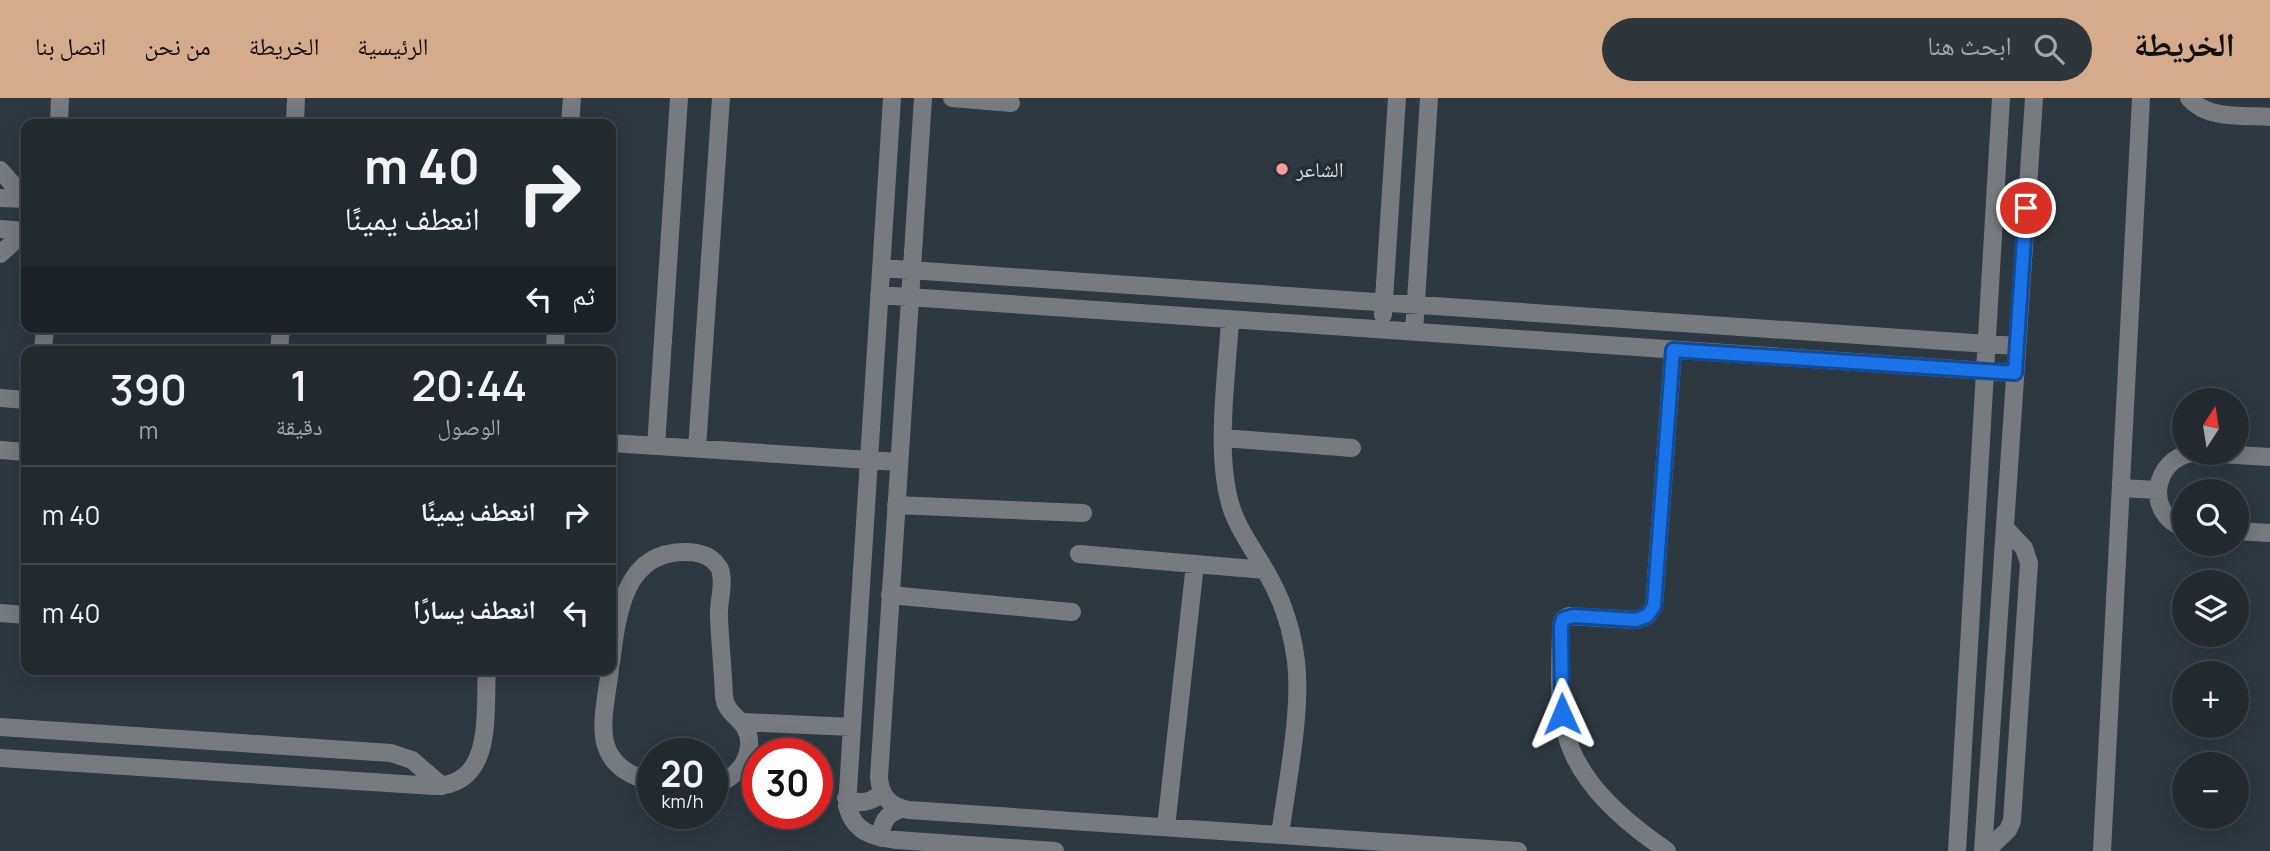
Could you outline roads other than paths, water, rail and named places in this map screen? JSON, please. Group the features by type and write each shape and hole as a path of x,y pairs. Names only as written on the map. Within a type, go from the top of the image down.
{"street":[{"path":"58,119 60,98"},
{"path":"295,119 296,98"},
{"path":"570,119 572,98"},
{"path":"656,446 680,98"},
{"path":"697,448 721,98"},
{"path":"892,98 846,798 849,814 854,823 871,836 882,838 1055,851"},
{"path":"901,809 881,793 878,777 923,98"},
{"path":"952,98 1011,103"},
{"path":"1382,330 1396,98"},
{"path":"1414,332 1429,98"},
{"path":"1957,851 2001,98"},
{"path":"1985,851 2034,98"},
{"path":"2102,851 2141,98"},
{"path":"2189,98 2211,113 2270,117"},
{"path":"0,170 21,194"},
{"path":"0,198 21,200"},
{"path":"0,229 21,231"},
{"path":"0,254 21,235"},
{"path":"881,268 2017,345"},
{"path":"879,295 2015,373"},
{"path":"1230,320 1224,477 1233,514 1265,570 1285,614 1292,637 1297,679 1280,835"},
{"path":"1668,851 1615,809 1573,756 1562,714 1561,626 1563,619 1569,616 1636,620 1647,616 1654,606 1673,350"},
{"path":"0,408 0,398 21,400"},
{"path":"1224,438 1352,448"},
{"path":"616,443 899,462"},
{"path":"0,450 21,452"},
{"path":"2249,456 2270,457"},
{"path":"2172,461 2159,480 2157,490 2162,511 2172,521"},
{"path":"2121,488 2157,490"},
{"path":"896,505 1083,513"},
{"path":"1985,851 2008,830 2012,821 2029,563 2026,553 2005,528"},
{"path":"2249,532 2270,533"},
{"path":"616,638 624,597 635,573 664,554 687,552 709,557 721,574 719,616 725,701 732,714 743,722 851,727"},
{"path":"1079,554 1265,570"},
{"path":"1166,827 1195,564"},
{"path":"890,595 1072,612"},
{"path":"0,613 21,611"},
{"path":"0,758 442,786 465,777 480,757 487,675"},
{"path":"609,675 603,734 614,763 637,778"},
{"path":"728,779 737,773 746,757 749,739 743,722"},
{"path":"0,727 391,752 412,760 442,786"},
{"path":"846,798 865,803 881,793"},
{"path":"882,838 885,820 894,811 901,809 1518,851"}],"place":[{"name":"الشاعر","path":"1282,169"}]}
